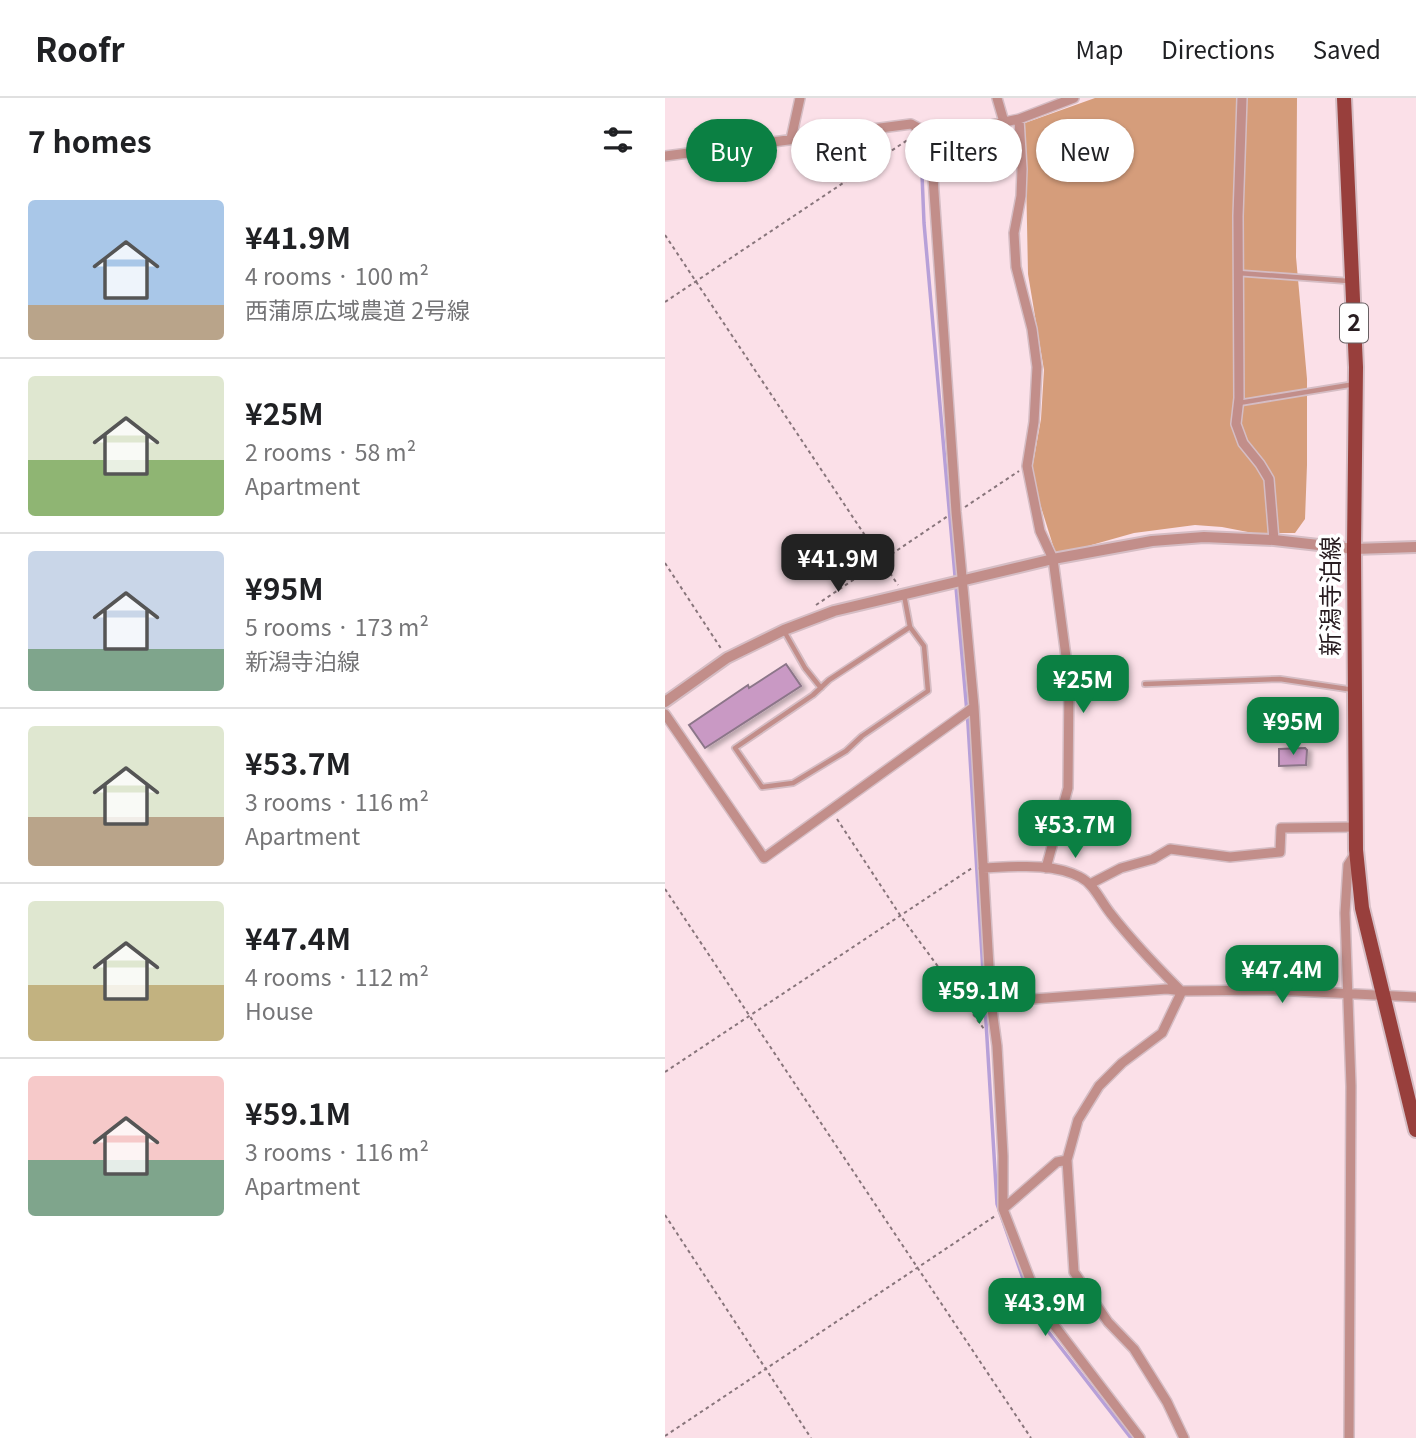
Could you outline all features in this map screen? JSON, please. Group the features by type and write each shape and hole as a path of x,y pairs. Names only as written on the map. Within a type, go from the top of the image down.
{"main road":[{"name":"新潟寺泊線","path":"1345,98 1355,384 1356,850 1362,908 1416,1130"}],"street":[{"path":"795,119 800,98"},
{"path":"996,98 1003,119"},
{"path":"1020,119 1074,98"},
{"path":"1242,98 1236,424 1243,443 1269,479 1274,540"},
{"path":"665,156 791,139"},
{"path":"930,182 974,707 991,1002 997,1046 1003,1209 1041,1308 1140,1438"},
{"path":"1022,182 1014,233 1016,267 1037,367 1034,422 1027,466 1040,531 1053,559 1069,680 1068,788 1046,868"},
{"path":"665,702 727,658 806,620 1053,559 1152,541 1204,537 1274,540 1354,549 1416,547"},
{"path":"665,714 764,858 974,707"},
{"path":"1090,884 1121,868 1153,859 1170,849 1230,857 1280,852 1282,828 1356,827"},
{"path":"1349,1438 1351,1086 1345,913 1348,865 1356,850"},
{"path":"983,868 1046,868 1080,876 1090,884 1132,939 1182,991"},
{"path":"991,1002 1167,989 1274,990 1416,997"},
{"path":"1182,991 1162,1033 1122,1063 1100,1086 1079,1120 1067,1160 1074,1272 1108,1322 1134,1349 1167,1402 1184,1438"},
{"path":"1003,1209 1057,1162 1067,1160"}],"lane":[{"path":"1238,273 1353,282"},
{"path":"1238,403 1355,384"},
{"path":"904,594 910,627 924,646 928,691 862,736 845,751 793,783 762,787 735,748 910,627"},
{"path":"784,630 805,668 821,688"},
{"path":"1145,684 1280,679 1355,690"}],"path":[{"path":"665,302 905,146"},
{"path":"665,235 904,594"},
{"path":"806,620 814,607 1027,466"},
{"path":"665,563 727,658"},
{"path":"830,810 900,915 997,1046"},
{"path":"665,1072 963,873 973,868 983,868"},
{"path":"665,889 1031,1438"},
{"path":"665,1436 1003,1209"},
{"path":"665,1215 811,1438"}],"shaded area":[{"path":"1095,98 1297,98 1296,257 1307,379 1307,465 1305,519 1295,533 1253,533 1195,525 1134,533 1056,555 1031,475 1041,419 1044,370 1028,274 1025,123 1036,119 1036,182 1134,182 1134,119 1036,119"}],"building":[{"path":"786,664 801,686 705,748 689,725 748,685 749,688"},
{"path":"1305,748 1306,765 1279,766 1279,749"}],"waterway":[{"path":"922,182 968,724 997,1204 1033,1307 1047,1330 1131,1438"}]}
